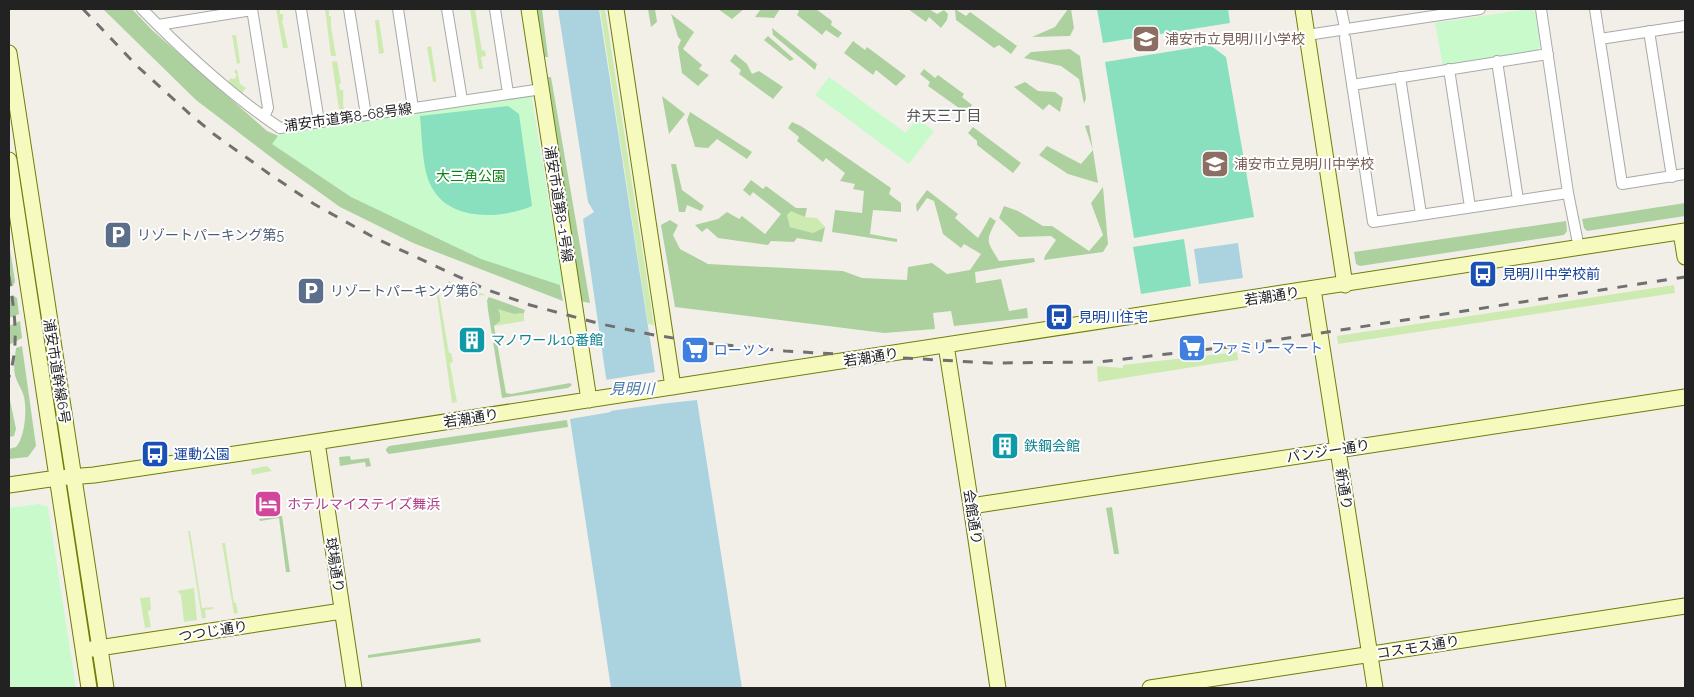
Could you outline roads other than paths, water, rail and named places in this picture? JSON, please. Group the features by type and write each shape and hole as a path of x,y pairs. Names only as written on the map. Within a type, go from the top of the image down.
{"street":[{"name":"浦安市道第8-68号線","path":"142,9 198,63 280,128 542,89"},
{"path":"158,25 252,9 268,108 264,117"},
{"path":"301,9 319,122"},
{"path":"349,9 366,115"},
{"path":"398,9 413,108"},
{"path":"447,9 462,100"},
{"path":"495,9 508,93"},
{"name":"浦安市道第8-1号線","path":"529,9 588,400"},
{"path":"616,9 667,388"},
{"path":"1303,9 1345,285"},
{"path":"1342,9 1344,23"},
{"path":"1307,35 1480,9"},
{"path":"1540,9 1568,193 1579,248"},
{"path":"1595,9 1622,184 1685,174"},
{"path":"1600,39 1685,26"},
{"path":"1649,31 1672,176"},
{"path":"1345,38 1373,222 1568,193"},
{"name":"浦安市道幹線6号","path":"9,53 106,688"},
{"path":"1352,85 1548,54"},
{"path":"1497,61 1518,200"},
{"path":"1449,69 1470,207"},
{"path":"1400,77 1421,214"},
{"name":"浦安市道幹線6号","path":"9,160 89,688"},
{"path":"1683,232 1685,257"},
{"name":"若潮通り","path":"9,485 94,475 317,442 1683,232"},
{"name":"新通り","path":"1313,289 1375,688"},
{"name":"会館通り","path":"946,345 998,688"},
{"name":"パンジー通り","path":"971,506 1685,397"},
{"name":"球場通り","path":"317,442 354,688"},
{"name":"コスモス通り","path":"1150,688 1685,606"},
{"name":"つつじ通り","path":"83,650 342,611"}],"water":[{"name":"見明川","path":"558,9 599,9 660,404 697,400 742,688 611,688 570,419 611,412 583,219 594,212 588,202"},
{"path":"1238,243 1243,278 1199,284 1194,249"}],"railway":[{"path":"83,9 137,66 191,115 215,135 314,204 375,238 485,289 530,305 601,324 654,335 705,343 785,351 990,363 1099,362 1236,346 1685,277"},
{"path":"9,276 15,339 9,377"}],"place":[{"name":"浦安市立見明川小学校","path":"1146,39"},
{"name":"浦安市立見明川中学校","path":"1215,164"},
{"name":"リゾートパーキング第5","path":"118,235"},
{"name":"見明川中学校前","path":"1483,274"},
{"name":"リゾートパーキング第6","path":"311,291"},
{"name":"見明川住宅","path":"1059,317"},
{"name":"マノワール10番館","path":"472,340"},
{"name":"ファミリーマート","path":"1192,348"},
{"name":"ローソン","path":"695,350"},
{"name":"鉄鋼会館","path":"1005,446"},
{"name":"運動公園","path":"155,454"},
{"name":"ホテルマイステイズ舞浜","path":"268,504"}],"district":[{"name":"弁天三丁目","path":"944,116"}],"park label":[{"name":"大三角公園","path":"471,176"}]}
